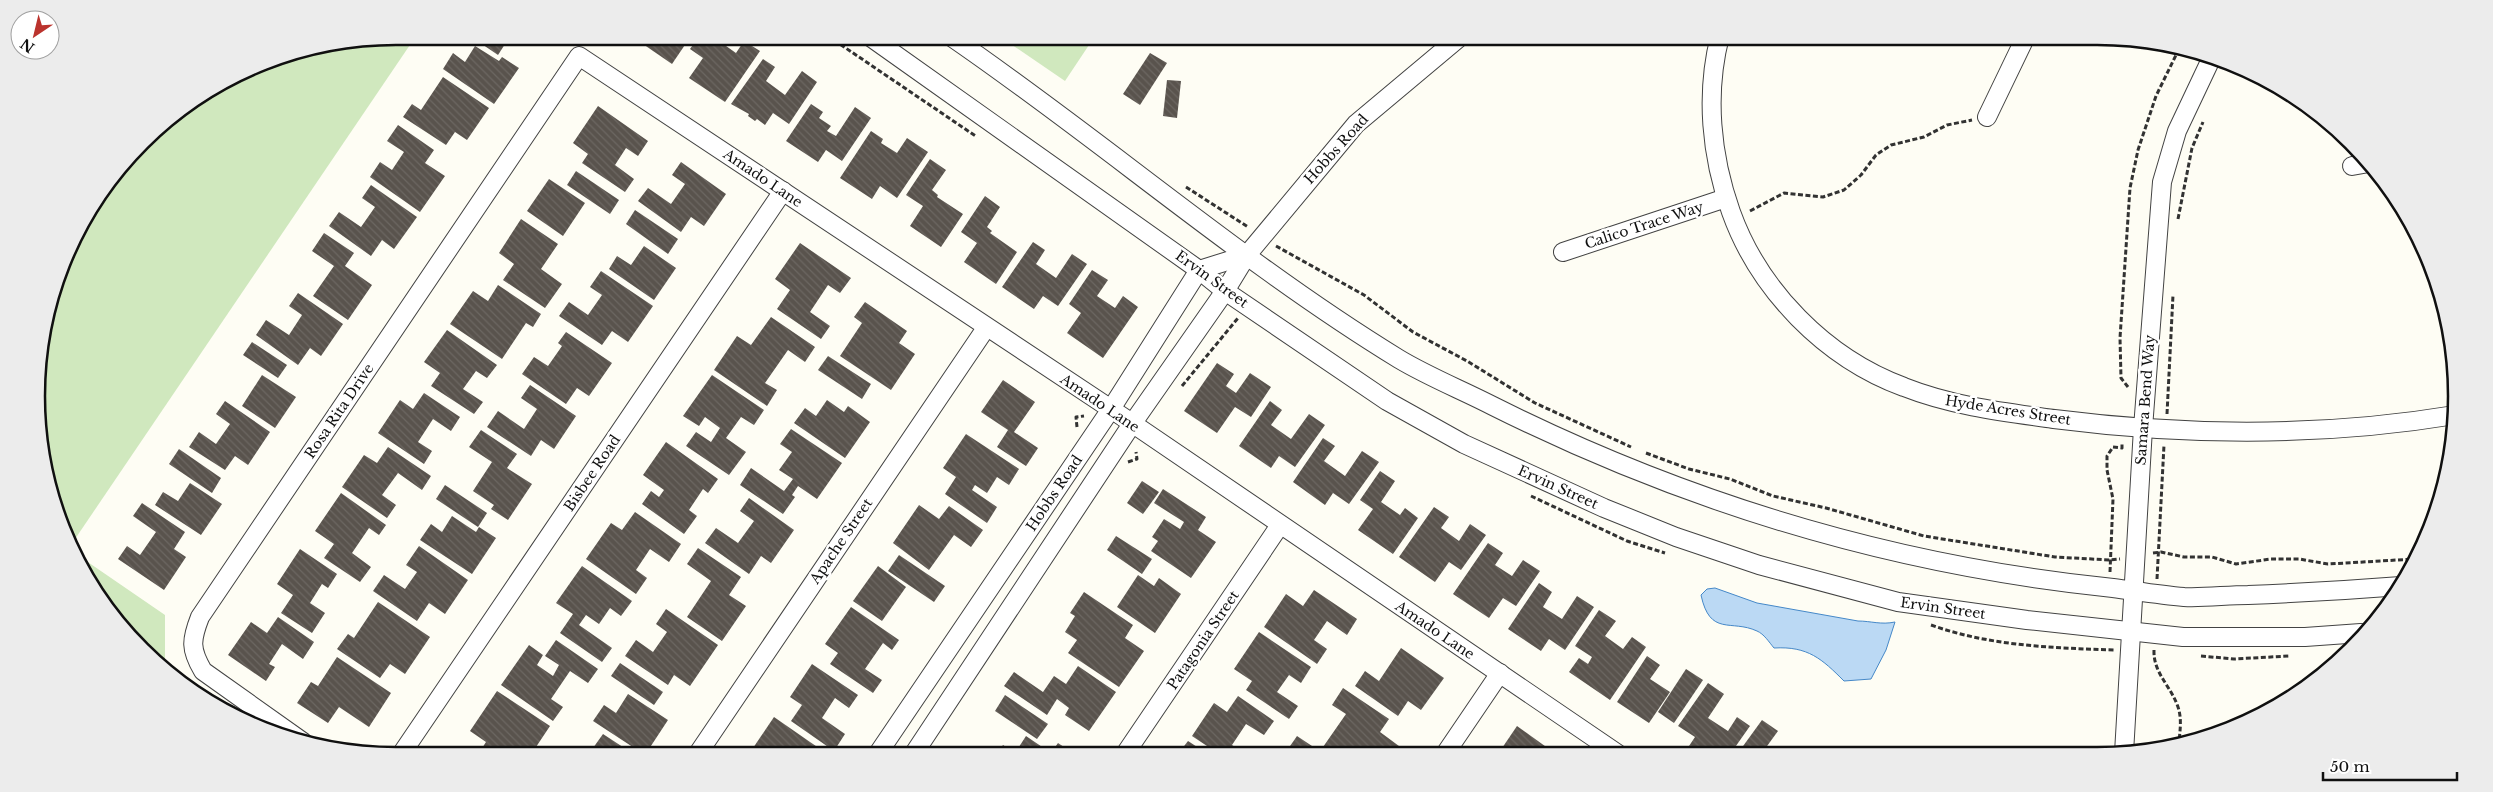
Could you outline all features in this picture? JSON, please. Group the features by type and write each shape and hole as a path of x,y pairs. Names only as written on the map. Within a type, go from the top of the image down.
{"street":[{"name":"Ervin Street","path":"882,45 1199,270 1225,292 1246,304 1387,401 1464,444 1530,476 1676,537 1759,565 1898,602 2027,620 2183,637 2305,637 2355,633"},
{"path":"962,45 1266,269 1332,316 1404,362 1549,434 1614,463 1684,490 1796,527 1880,550 1989,573 2185,597 2332,592 2392,587"},
{"name":"Hobbs Road","path":"918,747 1132,424 1225,292 1247,255 1261,236 1356,124 1463,45"},
{"name":"Hyde Acres Street","path":"1719,45 1712,91 1713,139 1726,198 1739,234 1782,300 1814,333 1860,365 1902,387 1956,404 2124,427 2166,430 2237,432 2320,430 2405,423 2447,417"},
{"path":"1987,118 2022,45"},
{"name":"Amado Lane","path":"579,56 784,191 986,328 1111,409 1608,747"},
{"name":"Rosa Rita Drive","path":"283,728 203,672 194,656 193,637 200,617 579,56"},
{"name":"Samara Bend Way","path":"2124,746 2132,590 2162,182 2177,131 2209,64"},
{"name":"Bisbee Road","path":"406,747 784,191"},
{"name":"Calico Trace Way","path":"1563,252 1726,198"},
{"path":"1199,270 1247,255"},
{"name":"Hobbs Road","path":"882,747 1111,409 1199,270"},
{"name":"Apache Street","path":"702,747 986,328"},
{"name":"Patagonia Street","path":"1130,747 1280,525"},
{"path":"1450,747 1500,673"}],"path":[{"path":"2127,393 2128,386 2121,378 2120,338 2130,188 2138,150 2156,96 2177,55"},
{"path":"2178,222 2192,148 2206,114"},
{"path":"1733,216 1753,210 1784,193 1823,197 1844,190 1861,175 1876,155 1891,145 1924,137 1947,125 1987,118"},
{"path":"1184,185 1278,247 1364,295 1413,332 1467,361 1535,403 1640,451 1689,469 1730,479 1773,496 1826,508 1924,536 2055,558 2110,560 2159,552 2184,557 2212,557 2236,564 2271,558 2299,559 2328,564 2407,560"},
{"path":"1266,269 1281,239"},
{"path":"2156,593 2173,290"},
{"path":"1176,391 1236,322 1246,304"},
{"path":"1076,417 1084,416"},
{"path":"2109,588 2112,499 2107,470 2107,456 2113,447 2122,448 2124,427"},
{"path":"1136,452 1137,458"},
{"path":"2106,650 2107,628"},
{"path":"2154,634 2153,663 2177,706 2181,725 2180,737"}],"green space":[{"path":"410,45 76,538 57,487 48,442 45,396 46,373 52,328 64,283 81,241 104,201 132,165 165,132 201,104 241,81 283,64 328,52 373,46"},
{"path":"1012,45 1089,45 1065,81"},
{"path":"86,561 165,615 165,660 118,610"}],"water":[{"path":"1715,588 1757,603 1858,621 1895,622 1886,650 1871,679 1844,681 1829,666 1814,656 1796,649 1774,648 1760,632 1716,622 1710,617 1705,608 1701,595 1707,589"}],"building":[{"path":"483,45 504,45 498,55"},
{"path":"644,45 685,45 672,64"},
{"path":"693,45 725,45 736,53 741,45 750,45 760,51 725,102 689,78 703,58 690,49"},
{"path":"475,46 499,61 502,57 519,68 494,104 443,69 453,53 465,62"},
{"path":"1150,53 1167,63 1140,105 1123,94"},
{"path":"763,59 775,67 766,81 785,95 802,71 817,82 789,124 773,113 765,125 757,119 755,121 748,116 749,114 731,104"},
{"path":"443,77 489,108 467,140 455,132 446,145 403,117 412,104 421,110"},
{"path":"1167,80 1181,81 1177,118 1163,116"},
{"path":"811,104 823,112 819,118 831,126 827,131 836,136 855,107 871,118 842,161 826,150 818,162 786,141"},
{"path":"598,106 648,141 638,156 626,148 615,165 634,179 625,192 582,163 588,154 573,143"},
{"path":"398,125 434,150 425,163 445,176 420,212 370,177 380,162 392,170 404,152 387,141"},
{"path":"871,131 883,139 881,143 897,153 907,138 928,152 897,198 880,186 872,199 840,178"},
{"path":"930,159 946,170 932,190 938,195 937,197 963,214 941,247 910,226 923,206 906,195"},
{"path":"681,162 726,194 704,226 691,217 681,232 638,201 648,188 671,204 685,184 672,175"},
{"path":"576,171 619,200 610,214 567,185"},
{"path":"549,179 585,203 563,236 527,211"},
{"path":"371,185 417,217 394,249 382,240 371,256 329,226 339,212 361,227 375,207 362,198"},
{"path":"985,196 1000,207 987,227 992,231 990,233 1017,252 996,284 964,262 977,243 961,232"},
{"path":"635,210 678,239 668,254 626,224"},
{"path":"521,219 558,244 541,269 562,284 545,308 503,280 514,264 499,253"},
{"path":"324,233 354,253 345,266 372,285 348,320 313,296 334,266 312,251"},
{"path":"1033,242 1045,250 1036,264 1056,278 1072,254 1087,264 1058,306 1043,296 1034,309 1002,287"},
{"path":"800,243 851,278 840,293 828,285 810,312 830,326 821,339 777,309 790,290 775,279"},
{"path":"644,246 676,268 654,300 609,269 617,256 631,265"},
{"path":"1092,270 1108,280 1097,296 1115,308 1123,296 1138,307 1103,358 1067,333 1081,313 1069,304"},
{"path":"601,271 653,306 628,342 612,331 602,345 559,316 569,302 588,315 602,295 590,287"},
{"path":"498,285 541,314 533,327 526,323 502,359 450,324 473,291 488,301"},
{"path":"298,293 343,324 321,356 310,348 298,365 256,335 266,320 289,335 302,315 289,306"},
{"path":"865,302 907,331 899,343 915,354 891,390 840,356 862,323 854,317"},
{"path":"771,317 815,347 805,362 788,350 765,383 777,390 767,406 714,370 737,336 751,345"},
{"path":"447,330 497,365 487,378 476,371 463,389 483,402 474,414 431,386 440,373 424,362"},
{"path":"566,332 612,363 589,396 577,388 566,404 522,374 534,357 548,366 562,346 558,343"},
{"path":"252,342 287,365 278,378 243,355"},
{"path":"828,356 871,384 862,399 818,370"},
{"path":"1217,363 1234,374 1226,386 1236,393 1250,373 1271,387 1251,417 1235,407 1217,433 1184,411"},
{"path":"262,375 296,397 275,428 242,406"},
{"path":"712,375 764,410 754,425 741,417 726,438 746,452 729,475 686,446 696,432 711,442 720,428 705,417 699,426 683,416"},
{"path":"1003,380 1035,402 1014,432 1038,448 1026,466 997,447 1008,430 981,412"},
{"path":"530,385 576,416 554,449 541,440 531,456 487,427 498,411 524,429 537,409 521,398"},
{"path":"424,393 460,417 451,431 433,419 418,442 432,451 424,464 378,433 400,400 413,409"},
{"path":"827,400 844,412 848,406 870,422 845,458 794,423 805,408 816,416"},
{"path":"225,401 270,432 248,465 235,456 225,470 189,447 199,432 216,444 230,424 216,414"},
{"path":"1270,401 1282,410 1271,425 1291,439 1309,414 1325,425 1295,467 1279,456 1271,468 1239,446"},
{"path":"791,429 842,463 817,499 798,486 792,495 795,497 783,514 740,485 751,468 784,491 793,479 779,470 792,452 780,444"},
{"path":"481,430 517,454 507,468 532,484 508,520 491,509 494,505 473,491 492,462 469,447"},
{"path":"966,434 1019,469 1009,485 997,477 987,493 975,485 972,490 997,507 987,523 945,494 956,477 943,468"},
{"path":"1323,438 1335,446 1324,461 1345,476 1362,451 1379,462 1349,504 1333,493 1325,505 1293,482"},
{"path":"666,442 718,479 708,493 703,489 689,510 697,516 684,534 642,504 651,491 659,497 664,490 643,475"},
{"path":"388,447 431,476 422,490 398,473 382,495 396,505 387,518 342,487 364,455 377,463"},
{"path":"179,449 221,478 212,493 169,464"},
{"path":"1380,471 1395,481 1381,502 1400,515 1405,508 1418,518 1393,554 1358,530 1373,509 1360,500"},
{"path":"1142,481 1159,492 1143,514 1127,503"},
{"path":"190,483 222,504 201,535 155,505 163,492 178,501"},
{"path":"445,485 487,513 478,527 436,499"},
{"path":"1163,489 1206,517 1198,530 1216,542 1191,578 1151,551 1158,541 1152,537 1164,519 1180,529 1184,522 1154,503"},
{"path":"341,493 386,525 379,535 369,528 352,553 371,567 360,582 324,558 334,544 315,531"},
{"path":"749,498 794,530 771,563 761,556 749,574 705,543 716,528 738,543 754,521 740,511"},
{"path":"142,503 185,532 174,549 186,557 164,590 118,559 127,546 140,555 156,532 133,516"},
{"path":"919,505 939,519 949,506 983,530 971,547 954,535 929,570 893,543"},
{"path":"1434,507 1449,517 1441,528 1459,541 1470,524 1486,535 1461,570 1449,562 1435,582 1399,557"},
{"path":"635,512 681,544 669,562 650,549 636,570 647,578 636,594 586,559 611,523 622,530"},
{"path":"452,516 476,532 479,527 496,538 472,574 420,540 431,524 442,532"},
{"path":"1116,536 1152,559 1142,574 1107,550"},
{"path":"1488,543 1503,553 1495,565 1512,576 1523,560 1540,571 1516,606 1503,598 1489,618 1453,594"},
{"path":"419,546 468,580 445,614 429,603 417,621 373,591 384,575 405,589 417,572 406,565"},
{"path":"698,548 741,577 729,595 746,606 722,641 687,617 711,581 687,564"},
{"path":"300,549 337,574 328,588 322,584 310,603 325,613 312,633 281,613 293,595 277,584"},
{"path":"899,555 945,586 934,602 888,571"},
{"path":"582,566 632,601 621,616 610,608 599,624 586,615 579,625 612,648 602,662 560,633 573,614 556,603"},
{"path":"878,566 906,587 882,621 853,601"},
{"path":"1138,575 1154,586 1159,578 1181,594 1155,633 1117,607"},
{"path":"1539,583 1552,592 1543,607 1562,619 1577,596 1594,607 1565,650 1549,639 1541,651 1508,629"},
{"path":"1314,590 1357,619 1347,635 1327,621 1314,640 1327,649 1317,664 1264,627 1286,594 1303,606"},
{"path":"1084,592 1133,625 1125,638 1144,651 1119,687 1068,653 1077,640 1065,632 1075,616 1070,613"},
{"path":"378,602 430,637 405,674 390,664 380,678 337,649 348,634 354,638"},
{"path":"851,607 899,640 892,650 883,643 865,669 882,680 873,693 830,664 838,653 825,644"},
{"path":"666,609 718,645 690,686 674,675 668,685 625,656 636,640 653,652 667,632 656,624"},
{"path":"1599,610 1616,621 1605,636 1623,649 1632,637 1646,647 1610,700 1569,672 1579,658 1588,664 1592,657 1575,646"},
{"path":"278,617 314,642 303,659 282,644 269,664 275,667 266,681 228,655 251,622 267,633"},
{"path":"1259,632 1311,667 1301,683 1289,675 1277,692 1298,706 1289,719 1246,690 1252,681 1234,669"},
{"path":"556,640 598,669 588,683 570,671 551,699 563,707 553,721 501,685 529,645 543,655 537,665 553,676 559,665 545,656"},
{"path":"1401,648 1444,678 1421,710 1408,701 1398,716 1355,686 1365,671 1379,681"},
{"path":"1647,656 1660,665 1650,679 1670,692 1649,723 1617,702"},
{"path":"337,657 391,693 369,727 339,707 328,723 297,703 311,682 318,686"},
{"path":"620,663 663,692 654,705 611,676"},
{"path":"812,664 858,695 849,708 835,698 822,718 845,734 837,747 828,747 791,721 802,705 790,697"},
{"path":"1078,666 1116,692 1089,731 1065,715 1069,708 1057,699 1047,715 1004,686 1014,672 1043,692 1054,676 1066,684"},
{"path":"1686,669 1703,680 1674,723 1658,712"},
{"path":"1708,683 1724,694 1708,718 1728,731 1737,717 1750,726 1735,747 1688,747 1695,737 1678,726"},
{"path":"1343,688 1389,719 1380,732 1399,746 1323,747 1346,714 1332,705"},
{"path":"497,691 550,726 536,747 483,747 486,742 470,731"},
{"path":"628,694 668,720 650,747 633,747 593,721 604,705 616,713"},
{"path":"1005,695 1048,724 1037,739 995,711"},
{"path":"1238,696 1274,721 1264,735 1246,724 1232,745 1235,747 1208,747 1192,736 1214,703 1227,712"},
{"path":"774,717 817,747 754,747"},
{"path":"1762,720 1778,731 1766,747 1742,747"},
{"path":"1517,726 1546,747 1503,747"},
{"path":"603,734 623,747 594,747"},
{"path":"1026,736 1042,747 1019,747"},
{"path":"1297,736 1314,747 1289,747"},
{"path":"1188,741 1197,747 1183,747"},
{"path":"1058,743 1064,747 1055,747"}]}
